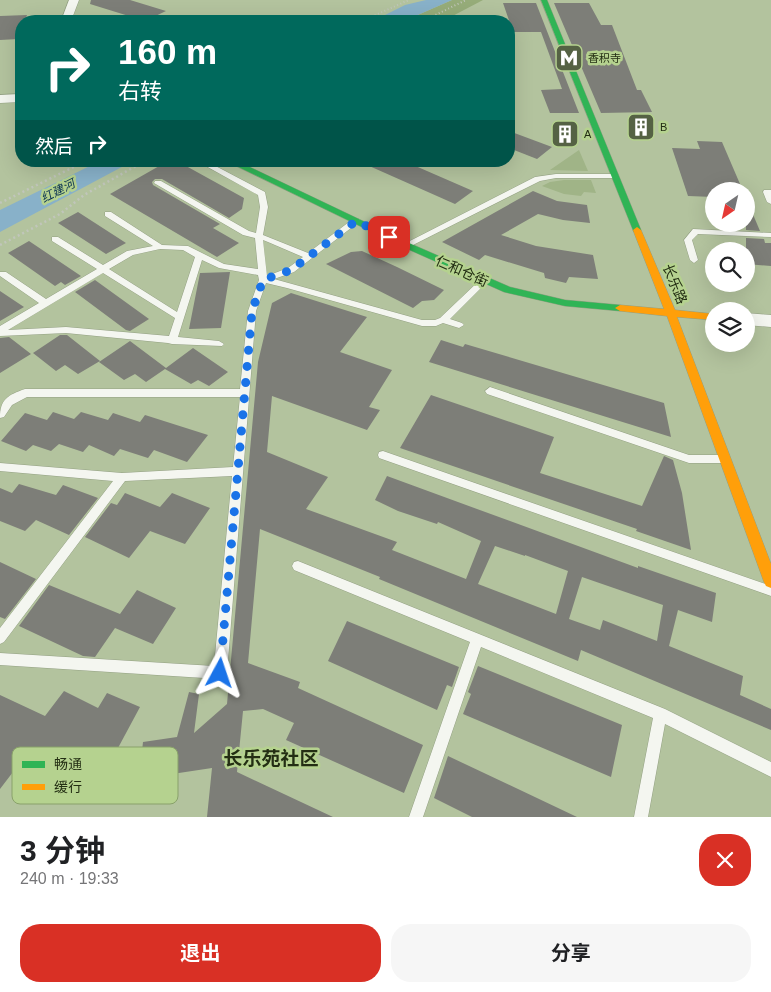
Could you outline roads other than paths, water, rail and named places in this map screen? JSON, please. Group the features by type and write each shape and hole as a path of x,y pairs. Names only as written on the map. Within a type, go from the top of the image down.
{"street":[{"path":"68,15 74,0"},
{"name":"长乐路","path":"544,0 671,313 771,582"},
{"path":"0,100 15,99"},
{"name":"仁和仓街","path":"243,167 406,245 507,290 565,303 705,316"},
{"path":"755,320 771,321"}],"lane":[{"path":"0,659 220,673 252,311 263,277 259,237 264,207 262,194 212,167"},
{"path":"406,245 538,179 556,176 614,176"},
{"path":"158,182 246,233 271,240 309,257"},
{"path":"771,192 767,192 771,202"},
{"path":"108,214 160,247"},
{"path":"263,277 291,270 356,221"},
{"path":"694,260 688,240 696,231 771,235"},
{"path":"55,239 179,317"},
{"path":"0,331 130,253 160,247 186,248 222,266 422,323 436,323 443,320 484,281"},
{"path":"172,341 199,256"},
{"path":"3,274 45,303"},
{"path":"443,320 459,325"},
{"path":"0,331 66,330 219,344"},
{"path":"490,391 689,459 726,459"},
{"path":"0,414 8,402 25,393 245,393"},
{"path":"383,455 771,591"},
{"path":"0,467 122,477 238,471"},
{"path":"0,638 122,477"},
{"path":"298,566 660,714 771,770"},
{"path":"416,817 477,638"},
{"path":"641,817 660,714"}],"water":[{"path":"426,0 452,0 418,15 385,15 405,5"},
{"name":"红建河","path":"88,167 122,167 0,232 0,210"}],"place":[{"name":"香积寺","path":"569,58"},
{"name":"B","path":"641,127"},
{"name":"A","path":"565,134"}],"district":[{"name":"长乐苑社区","path":"271,758"}]}
